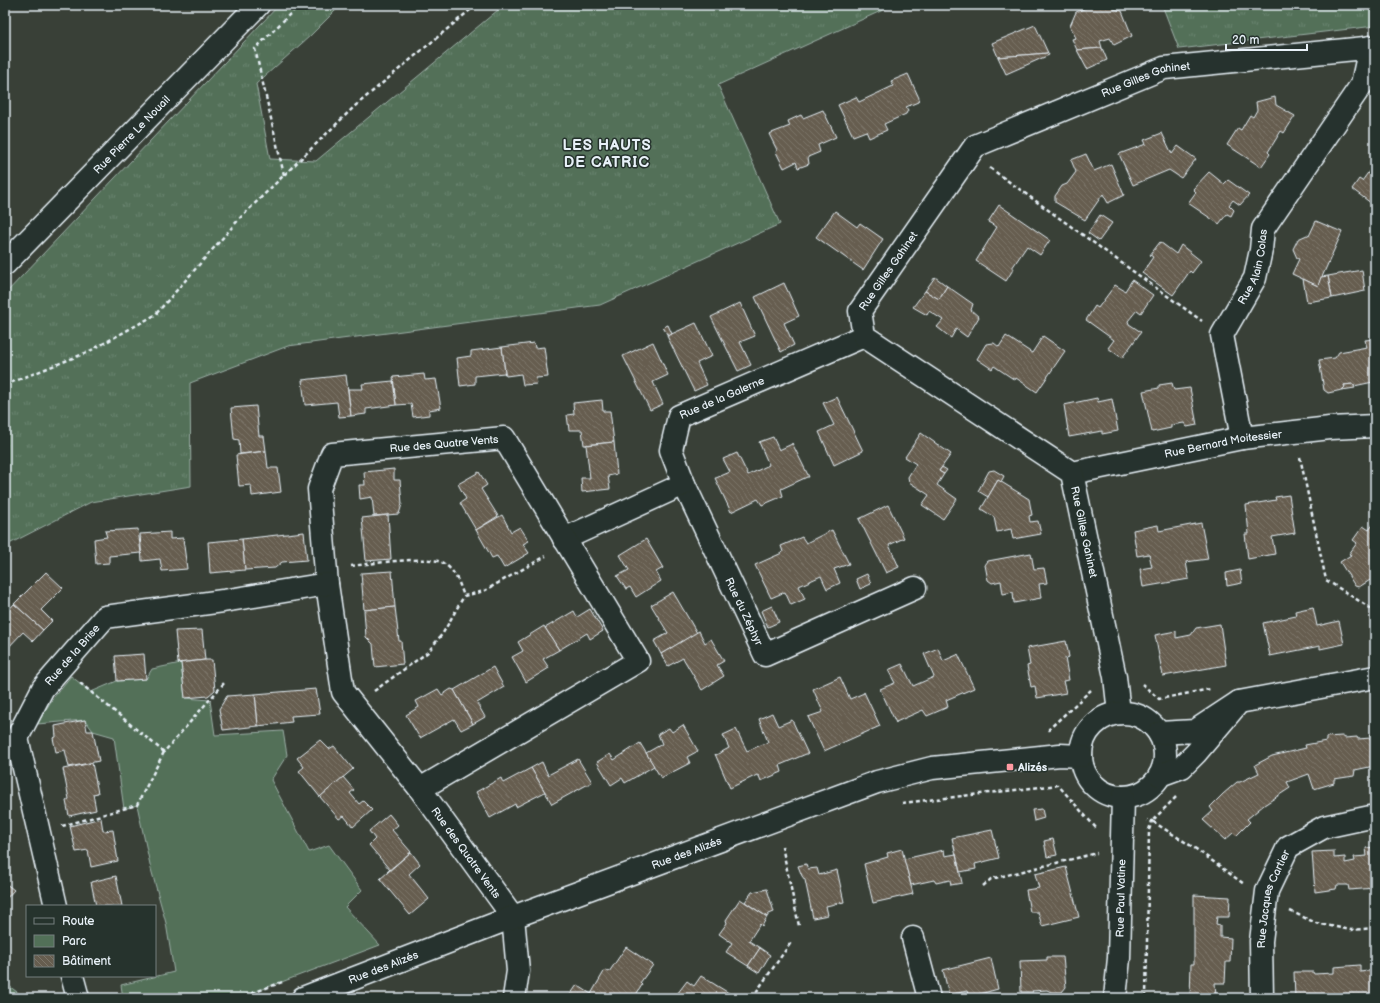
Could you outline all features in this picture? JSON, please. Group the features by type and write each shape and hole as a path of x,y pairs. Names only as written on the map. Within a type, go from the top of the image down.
{"street":[{"name":"Rue Pierre Le Nouail","path":"5,264 258,5"},
{"name":"Rue Gilles Gahinet","path":"1119,713 1115,677 1072,473 864,336 860,311 975,146 1164,68 1372,47"},
{"name":"Rue Alain Colas","path":"1222,335 1255,278 1263,229 1362,84 1372,47"},
{"path":"1222,335 1242,438"},
{"name":"Rue de la Galerne","path":"684,484 671,450 679,416 864,336"},
{"name":"Rue Bernard Moitessier","path":"1072,473 1242,438 1330,428 1375,426"},
{"name":"Rue des Quatre Vents","path":"420,789 638,661 504,438 332,454 319,489 326,576 343,692 420,789 513,917"},
{"path":"566,542 684,484"},
{"name":"Rue du Zéphyr","path":"684,484 765,655 916,588"},
{"name":"Rue de la Brise","path":"56,905 17,738 43,688 105,617 223,601 326,576"},
{"path":"1159,733 1195,731 1239,702 1375,677"},
{"path":"1160,775 1182,767 1196,753 1239,702"},
{"path":"1119,713 1130,714 1142,718 1152,724 1159,733 1164,747 1164,761 1160,775 1153,784 1134,796 1123,797 1110,795 1099,790 1089,781 1083,769 1071,756 1082,744 1096,723 1119,713"},
{"name":"Rue des Alizés","path":"303,998 513,917 877,782 932,768 1071,756"},
{"name":"Rue Paul Vatine","path":"1115,998 1119,958 1123,797"},
{"name":"Rue Jacques Cartier","path":"1262,998 1261,941 1267,891 1288,847 1324,827 1375,816"},
{"path":"513,917 518,971 514,998"},
{"path":"913,938 929,998"},
{"path":"72,977 78,998"}],"path":[{"path":"284,175 255,49 299,5"},
{"path":"5,385 88,352 154,314 241,217 355,106 476,5"},
{"path":"969,154 1222,335"},
{"path":"1294,432 1326,580 1375,611"},
{"path":"354,706 428,652 443,633 464,596 484,591 566,542"},
{"path":"326,576 410,560 442,562 456,574 464,596"},
{"path":"61,668 164,752"},
{"path":"1058,785 1071,756 1049,729 1098,683 1115,677 1131,674 1159,699 1213,689"},
{"path":"39,832 137,805 164,752 225,682"},
{"path":"899,804 1058,785"},
{"path":"1058,785 1100,832"},
{"path":"1180,793 1152,821 1196,849 1282,908 1316,923 1351,930 1375,928"},
{"path":"774,849 789,843"},
{"path":"782,846 799,926"},
{"path":"983,886 991,879 1101,852"},
{"path":"752,998 792,941"}],"green space":[{"path":"279,5 341,5 310,36 256,84 270,159 316,161 504,5 894,5 718,85 780,224 600,305 288,346 190,383 191,486 91,502 11,543 5,548 5,294"},
{"path":"1162,5 1375,5 1375,26 1179,49"},
{"path":"181,663 185,698 210,700 215,735 283,731 287,755 271,780 309,852 329,845 362,890 345,907 380,945 239,998 123,998 121,985 174,972 166,923 151,869 137,805 124,809 114,737 93,731 85,720 37,724 53,698 71,676 91,692 117,681 146,679 152,669"},
{"path":"5,983 25,998 5,998"}],"building":[{"path":"1093,5 1113,5 1114,9 1122,11 1132,36 1114,45 1110,38 1100,41 1102,48 1077,50 1072,39 1076,38 1070,26 1076,12"},
{"path":"1035,25 1048,53 998,57 992,43"},
{"path":"1102,48 1107,60 1087,69 1077,50"},
{"path":"1048,53 1049,55 1006,74 998,57"},
{"path":"908,74 919,98 918,102 906,107 908,110 906,114 884,124 887,130 869,138 866,131 853,136 838,105 856,97 859,102 893,86 891,81"},
{"path":"1275,97 1276,105 1295,116 1284,133 1281,131 1268,152 1270,154 1261,167 1227,145 1238,128 1241,130 1250,115 1253,117 1257,110 1256,102"},
{"path":"823,110 836,137 818,145 820,152 808,157 809,164 798,168 796,162 784,168 769,134 790,126 788,121 801,115 803,118"},
{"path":"1162,133 1172,154 1178,146 1196,159 1181,178 1169,170 1133,185 1119,154 1146,144 1144,140"},
{"path":"1086,154 1094,171 1111,164 1124,195 1108,203 1103,194 1085,220 1055,202 1055,196 1062,186 1067,184 1076,172 1071,160"},
{"path":"1375,163 1375,206 1352,189 1359,179 1362,181"},
{"path":"1209,172 1224,184 1228,180 1249,195 1240,205 1233,200 1229,205 1234,210 1231,216 1227,214 1219,224 1188,203 1196,192 1193,189"},
{"path":"999,205 1050,240 1040,255 1027,246 1012,268 1014,268 1006,281 976,261 997,227 988,222"},
{"path":"835,211 857,227 860,223 883,239 863,270 816,237"},
{"path":"1100,215 1112,223 1099,241 1088,233"},
{"path":"1316,221 1342,232 1318,286 1292,274 1299,259 1297,258 1293,249 1298,239 1307,235 1309,236"},
{"path":"1160,242 1176,254 1181,245 1201,261 1192,273 1190,271 1173,295 1142,273 1153,257 1150,255"},
{"path":"1362,270 1365,291 1332,298 1328,276"},
{"path":"1328,276 1332,298 1307,302 1303,279 1318,286 1321,277"},
{"path":"935,277 947,286 939,299 925,291"},
{"path":"1132,280 1153,295 1141,313 1137,310 1128,321 1129,324 1141,332 1122,358 1108,348 1114,340 1086,320 1095,306 1098,308 1115,285 1125,291"},
{"path":"784,283 799,316 784,323 794,345 781,352 755,297"},
{"path":"947,286 973,304 971,310 979,317 967,337 956,329 951,338 937,327 943,320 929,311 927,315 913,307 925,291 939,299"},
{"path":"740,303 755,336 740,342 751,365 738,371 711,317"},
{"path":"696,323 712,356 697,363 707,385 694,391 667,336"},
{"path":"668,325 672,334 668,336 663,327"},
{"path":"1006,336 1032,353 1043,336 1065,351 1037,392 1016,378 1015,380 994,366 992,369 977,359 986,344 994,343 999,347"},
{"path":"1375,339 1375,386 1373,382 1354,386 1353,384 1344,385 1345,387 1342,390 1328,393 1324,390 1319,360 1335,358 1339,352 1367,347 1365,340"},
{"path":"653,342 668,375 653,382 663,404 650,410 623,356"},
{"path":"534,343 535,348 544,347 548,377 536,378 537,384 523,385 521,374 506,376 502,347"},
{"path":"502,347 505,374 475,376 475,384 460,386 457,358 471,356 471,351"},
{"path":"424,374 425,380 436,379 441,408 429,410 429,415 413,417 411,404 396,405 393,377"},
{"path":"346,375 351,416 339,417 337,402 305,405 302,380"},
{"path":"393,381 396,405 366,409 366,414 351,416 348,389 363,389 362,384"},
{"path":"1172,383 1174,390 1190,388 1197,425 1187,427 1184,423 1171,425 1171,428 1152,432 1143,391 1159,388 1159,385"},
{"path":"1353,384 1355,388 1342,390 1345,387 1344,385"},
{"path":"837,397 863,451 834,465 819,432 834,425 823,403"},
{"path":"1097,398 1098,402 1112,399 1118,431 1102,434 1102,431 1069,437 1064,405"},
{"path":"602,400 603,411 610,411 614,442 584,445 582,430 569,430 567,415 574,414 573,403"},
{"path":"256,406 259,436 264,436 266,451 240,454 239,440 234,439 231,408"},
{"path":"921,433 951,454 939,471 944,474 937,485 957,499 943,519 922,505 929,495 909,482 908,477 916,464 905,457"},
{"path":"773,437 779,450 792,443 809,477 781,489 783,496 762,505 758,499 731,512 715,478 730,472 723,459 737,453 748,475 769,465 759,442"},
{"path":"614,442 617,474 608,476 610,489 582,492 581,478 590,478 586,445"},
{"path":"266,451 268,468 278,468 281,492 252,496 251,485 239,486 236,455"},
{"path":"942,467 947,470 944,474 939,471"},
{"path":"394,469 394,480 400,480 402,504 399,514 374,516 372,497 360,499 359,485 365,485 364,472"},
{"path":"994,470 1004,476 1001,482 998,480 988,497 978,491 989,471"},
{"path":"479,472 487,485 481,489 498,516 476,530 460,503 466,499 458,484"},
{"path":"998,480 1029,499 1032,515 1029,516 1030,522 1038,521 1041,534 1013,539 1011,529 997,532 994,517 981,509"},
{"path":"1289,495 1295,533 1272,537 1275,554 1248,559 1245,534 1249,534 1246,505 1276,500 1275,497"},
{"path":"888,505 904,538 889,545 899,567 886,573 859,519"},
{"path":"388,515 391,559 366,561 362,518"},
{"path":"502,515 511,532 520,527 529,541 523,544 529,553 504,568 497,556 492,558 476,530"},
{"path":"1375,522 1375,577 1359,587 1355,586 1340,562 1351,555 1349,554 1357,543 1353,540 1363,526 1369,530"},
{"path":"1201,523 1208,559 1186,562 1189,579 1143,587 1140,569 1152,567 1149,554 1137,556 1133,530 1158,525 1159,531"},
{"path":"138,529 141,553 109,556 109,563 96,564 94,539 107,537 105,531"},
{"path":"832,530 849,564 834,569 840,583 827,589 821,576 799,586 805,599 791,605 785,592 771,598 755,565 782,553 781,546 802,537 806,543"},
{"path":"170,532 170,539 183,538 187,569 162,571 160,559 142,561 140,534"},
{"path":"304,532 307,560 282,562 275,568 245,570 242,539"},
{"path":"242,539 245,570 210,573 208,542"},
{"path":"646,539 663,568 656,572 661,581 636,597 630,587 626,589 617,576 629,570 620,555"},
{"path":"1031,553 1034,569 1044,568 1047,583 1039,584 1041,598 1014,603 1013,592 1003,594 1001,581 992,583 988,580 985,565 988,561"},
{"path":"1240,570 1242,583 1227,586 1226,573"},
{"path":"392,571 395,607 364,610 361,573"},
{"path":"46,572 63,588 41,610 52,621 43,630 14,604"},
{"path":"867,574 871,584 860,589 856,579"},
{"path":"673,592 697,633 661,654 654,641 668,633 651,605"},
{"path":"14,604 43,630 33,641 23,632 5,651 5,614"},
{"path":"772,606 779,622 768,627 761,611"},
{"path":"395,607 399,641 401,641 403,664 375,667 373,644 366,637 364,610"},
{"path":"1313,607 1317,626 1339,621 1344,644 1320,649 1320,646 1270,656 1263,623 1296,616 1295,611"},
{"path":"590,609 603,631 590,639 587,633 559,650 545,628 574,611 577,617"},
{"path":"1220,624 1226,665 1163,676 1155,635 1176,631 1176,638 1191,635 1196,628"},
{"path":"544,626 559,650 543,659 549,668 526,682 512,657 523,651 518,642"},
{"path":"202,630 205,660 178,663 175,631"},
{"path":"699,631 705,643 711,639 724,661 717,665 724,676 702,690 683,658 668,666 661,654"},
{"path":"1066,641 1069,657 1065,658 1069,680 1063,681 1066,693 1037,698 1035,686 1031,687 1027,666 1030,665 1027,648"},
{"path":"938,648 943,661 958,654 974,688 946,700 948,707 927,716 923,710 896,723 880,689 895,683 888,670 902,664 913,686 934,677 924,654"},
{"path":"144,654 146,679 117,681 115,656"},
{"path":"212,660 215,690 208,696 185,698 181,663 178,663"},
{"path":"493,667 504,687 477,703 485,717 473,724 454,690"},
{"path":"840,677 850,699 864,692 880,726 824,751 808,717 823,712 813,689"},
{"path":"316,689 320,714 291,716 292,722 258,726 255,694"},
{"path":"438,689 442,695 451,689 454,690 473,724 461,730 454,719 420,738 406,715 419,707 416,701"},
{"path":"255,694 258,726 223,730 219,709 227,696"},
{"path":"772,713 778,726 792,720 808,754 780,765 782,772 761,781 757,775 730,788 715,754 716,755 729,748 723,735 736,729 747,751 768,742 759,719"},
{"path":"85,720 87,731 93,731 99,761 69,767 65,750 56,752 53,738 56,737 55,726"},
{"path":"683,725 698,751 687,757 690,763 661,778 646,753 662,744 658,734 669,728 672,732"},
{"path":"1375,734 1375,769 1374,766 1355,770 1354,776 1334,779 1334,783 1314,789 1309,774 1287,782 1290,788 1264,805 1247,819 1250,822 1236,836 1233,833 1225,840 1203,820 1213,811 1210,807 1223,794 1237,782 1259,773 1255,765 1272,756 1306,748 1305,745 1326,741 1326,737 1342,736 1345,738 1357,737 1358,739 1371,738 1370,735"},
{"path":"320,740 329,749 334,746 353,769 320,797 299,771 304,767 297,758"},
{"path":"640,743 654,766 625,783 622,778 611,785 597,762 610,754 614,760"},
{"path":"578,759 592,782 552,804 531,768 542,762 548,775"},
{"path":"92,763 98,793 93,794 96,810 69,816 66,801 69,799 63,769"},
{"path":"531,768 545,792 516,807 515,804 490,818 476,792 501,778 503,783"},
{"path":"343,777 354,790 350,793 359,804 363,801 372,810 353,827 344,816 339,819 320,797"},
{"path":"1042,809 1044,818 1034,821 1032,810"},
{"path":"389,814 398,825 392,830 411,852 390,870 369,845 375,839 369,831"},
{"path":"101,818 103,831 113,830 118,861 91,867 88,850 76,852 70,826"},
{"path":"992,830 999,858 975,864 976,869 960,872 952,838"},
{"path":"1053,839 1057,855 1047,857 1044,841"},
{"path":"1375,847 1375,888 1349,890 1348,885 1337,885 1336,889 1315,892 1312,852 1334,851 1334,858 1345,857 1345,863 1355,861 1354,857 1367,856 1366,848"},
{"path":"902,849 913,894 873,903 864,864 888,857 887,853"},
{"path":"944,850 945,856 956,854 962,883 951,885 950,880 936,883 934,880 911,885 904,859"},
{"path":"411,852 420,864 409,874 429,899 410,915 380,879"},
{"path":"806,864 808,869 817,868 819,875 837,870 844,902 826,906 828,915 813,918 805,880 798,866"},
{"path":"5,866 10,871 5,876"},
{"path":"1066,867 1079,917 1042,926 1038,912 1030,912 1026,890 1039,888 1035,874"},
{"path":"116,876 122,905 96,905 91,882"},
{"path":"5,883 14,890 5,900"},
{"path":"767,889 774,912 769,914 767,917 745,902 752,892"},
{"path":"1194,895 1230,897 1229,917 1217,917 1216,924 1220,925 1220,937 1231,938 1230,962 1226,962 1225,983 1215,983 1216,996 1213,995 1213,998 1190,998 1191,964 1194,964"},
{"path":"740,899 767,917 762,926 760,924 749,941 760,948 748,966 726,952 732,943 719,934 727,923 726,920"},
{"path":"626,947 653,965 640,983 642,985 634,998 597,998 591,994 605,970 609,972"},
{"path":"760,948 770,955 759,973 748,966"},
{"path":"1047,957 1063,957 1066,987 1062,992 1051,992 1047,990 1021,992 1020,961 1047,960"},
{"path":"991,958 998,989 969,997 967,991 949,995 943,970"},
{"path":"1360,965 1360,972 1375,970 1375,998 1295,998 1294,972 1313,972 1314,974 1334,973 1334,967"},
{"path":"701,976 737,998 674,998 687,981 694,986"},
{"path":"577,985 591,994 597,998 568,998"}],"place":[{"name":"Alizés","path":"1010,767"}],"district":[{"name":"LES HAUTS DE CATRIC","path":"607,154"}]}
